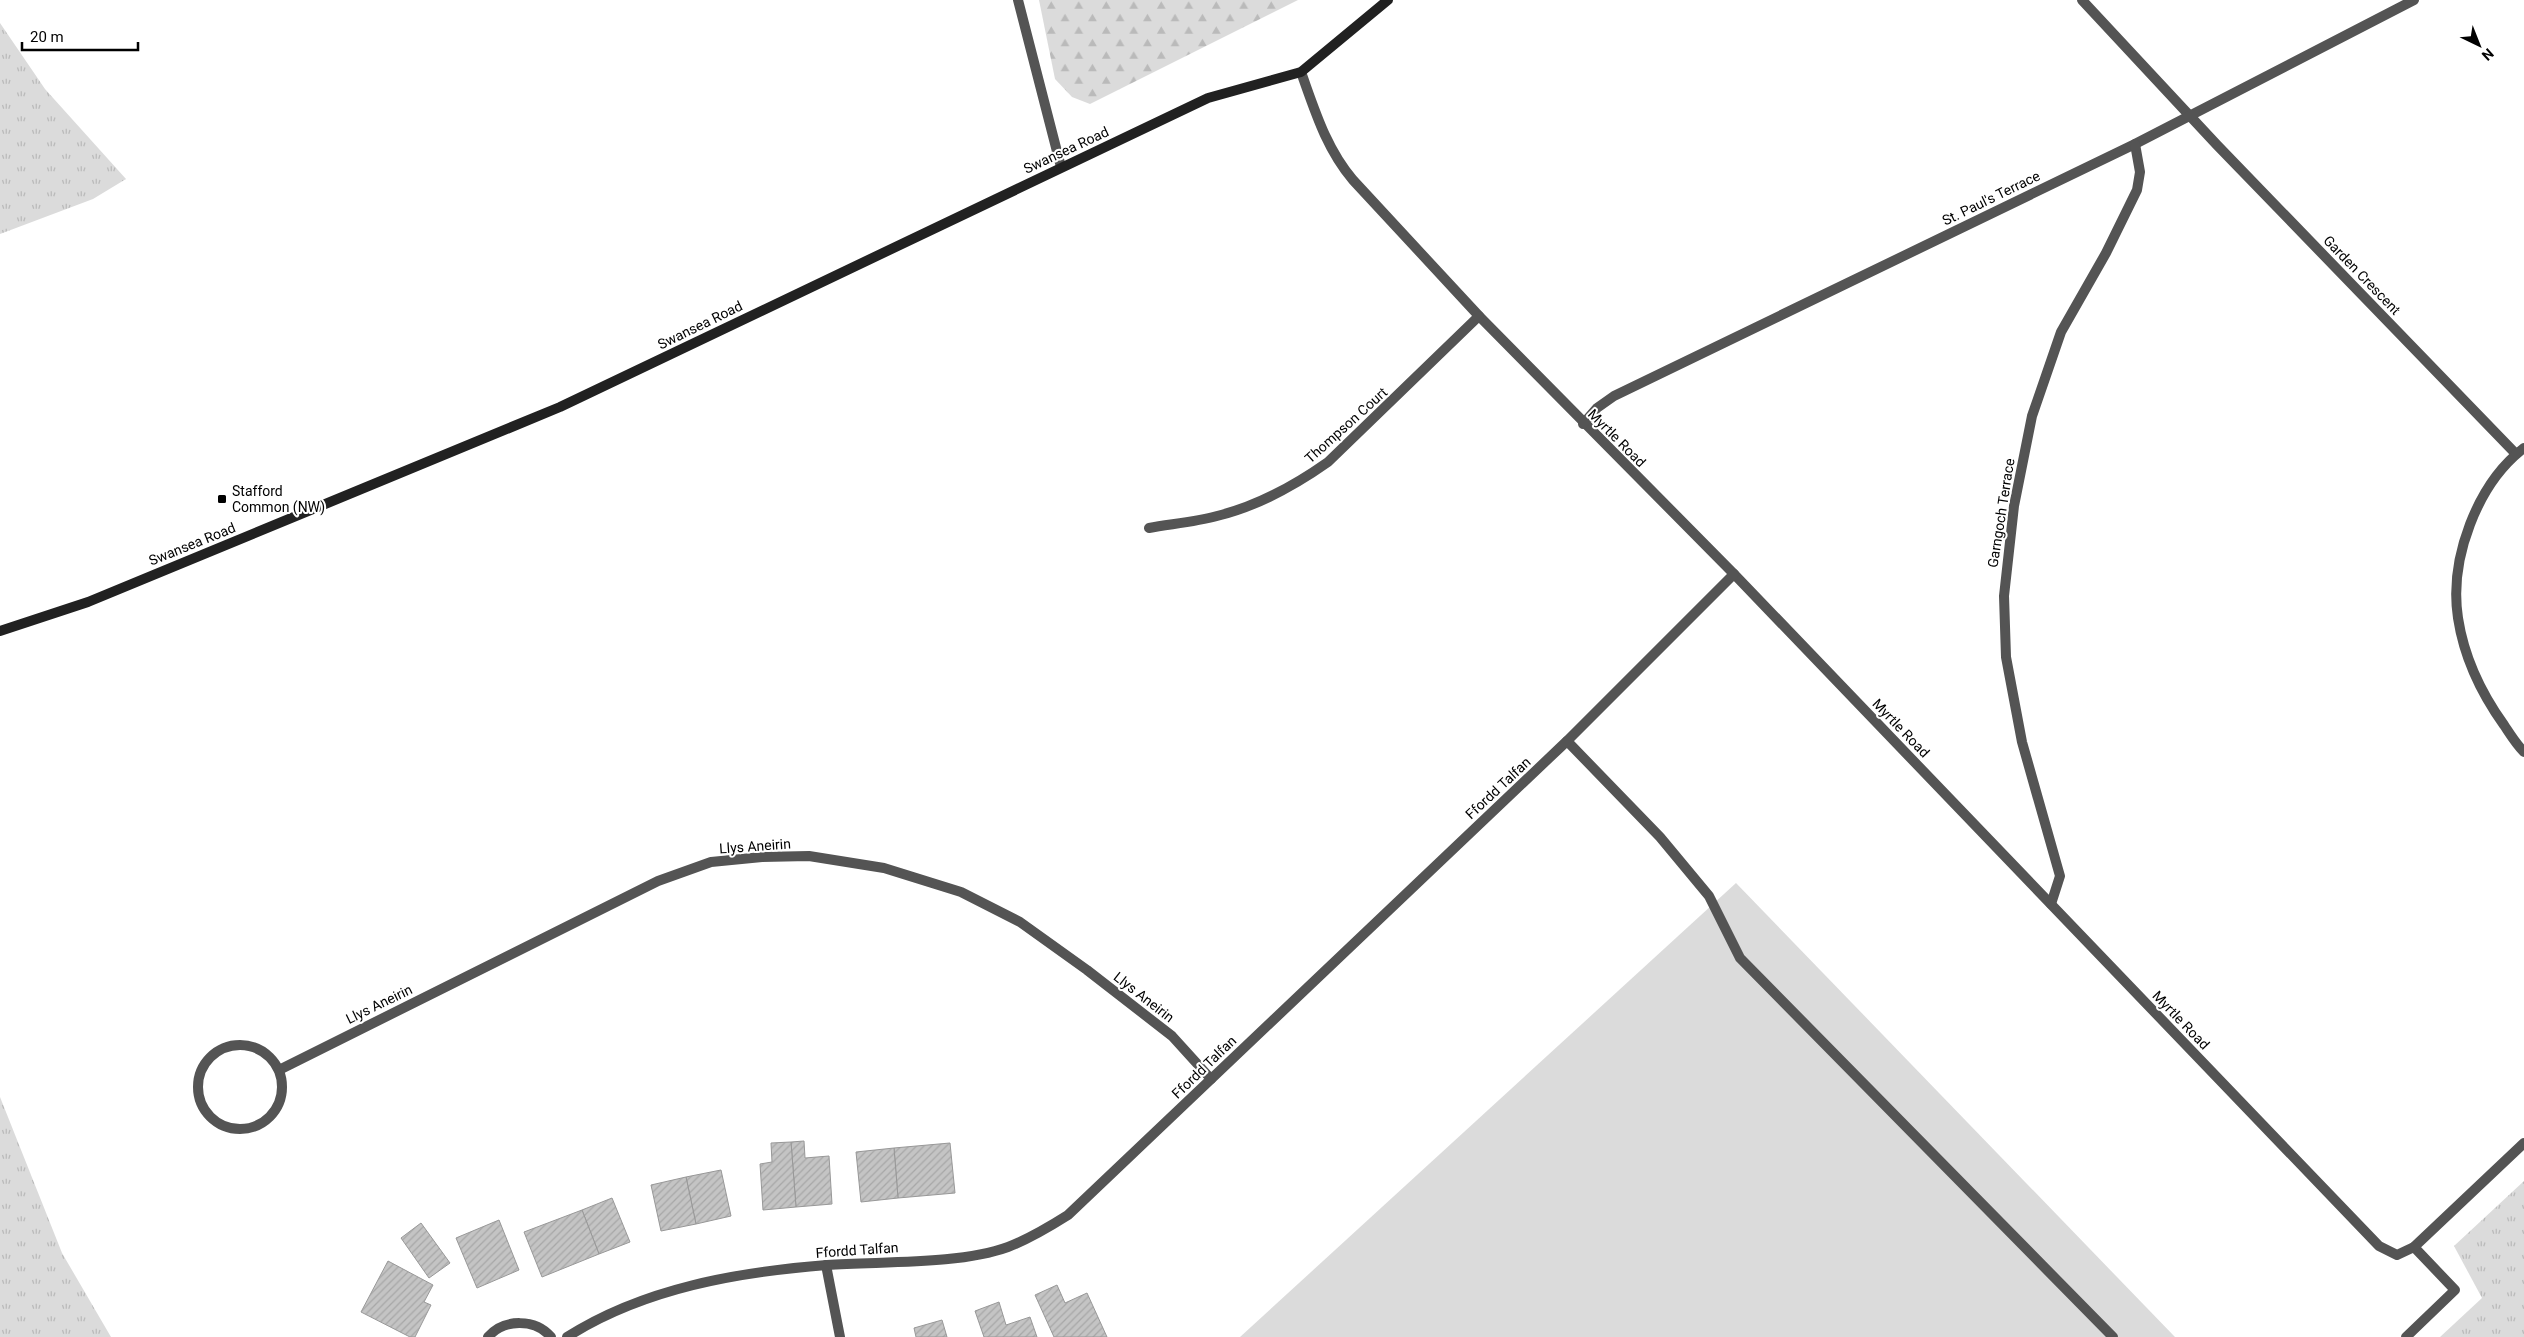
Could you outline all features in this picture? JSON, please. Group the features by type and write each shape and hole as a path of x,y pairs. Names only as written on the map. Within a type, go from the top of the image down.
{"main road":[{"name":"Swansea Road","path":"0,631 88,602 560,407 1208,98 1301,72 1388,0"}],"street":[{"path":"1018,0 1060,167"},
{"name":"Garden Crescent","path":"2082,0 2188,115 2520,451 2496,476 2471,522 2462,550 2457,584 2457,616 2472,670 2490,706 2524,752"},
{"name":"St. Paul's Terrace","path":"1583,424 1597,408 1614,396 2135,144 2414,0"},
{"name":"Myrtle Road","path":"1301,72 1323,134 1338,163 1479,316 1583,424 1734,574 2379,1246 2396,1255 2414,1247 2524,1143"},
{"name":"Garngoch Terrace","path":"2051,904 2060,876 2022,742 2006,658 2004,596 2014,506 2032,416 2061,332 2106,252 2137,190 2140,172 2135,144"},
{"name":"Thompson Court","path":"1148,528 1217,516 1264,500 1301,482 1336,456 1479,316"},
{"name":"Ffordd Talfan","path":"568,1337 625,1305 687,1287 748,1274 826,1265 968,1256 1007,1247 1040,1232 1068,1216 1567,741 1734,574"},
{"path":"1567,741 1660,837 1708,896 1740,958 2113,1337"},
{"name":"Llys Aneirin","path":"279,1070 658,881 711,862 762,857 808,856 884,868 961,892 1020,922 1172,1036 1211,1079"},
{"path":"239,1044 255,1047 269,1056 279,1070 282,1086 280,1102 270,1116 257,1126 240,1130 224,1127 210,1118 201,1104 197,1088 200,1071 209,1057 222,1048 239,1044"},
{"path":"2406,1337 2455,1290 2414,1247"},
{"path":"826,1265 840,1337"},
{"path":"488,1337 503,1326 518,1322 533,1324 551,1337"}],"green space":[{"path":"1039,0 1298,0 1090,104 1072,97 1055,79"},
{"path":"0,23 45,89 126,179 93,199 0,234"},
{"path":"1736,883 2175,1337 1240,1337"},
{"path":"0,1097 62,1253 111,1337 0,1337"},
{"path":"2524,1181 2524,1337 2440,1337 2482,1298 2454,1246"}],"building":[{"path":"804,1141 805,1158 829,1156 832,1204 796,1207 791,1142"},
{"path":"791,1142 796,1207 763,1210 760,1164 772,1162 771,1143"},
{"path":"950,1143 955,1193 898,1198 894,1148"},
{"path":"894,1148 898,1198 861,1202 856,1152"},
{"path":"721,1170 731,1216 696,1224 686,1177"},
{"path":"686,1177 696,1224 661,1231 651,1185"},
{"path":"612,1198 630,1242 599,1254 582,1210"},
{"path":"582,1210 599,1254 542,1277 524,1232"},
{"path":"499,1220 519,1270 477,1288 456,1238"},
{"path":"421,1223 450,1263 429,1278 401,1238"},
{"path":"388,1261 433,1285 424,1302 431,1305 415,1337 410,1337 361,1312"},
{"path":"1057,1285 1065,1303 1087,1293 1107,1337 1054,1337 1035,1295"},
{"path":"999,1302 1006,1325 1030,1317 1037,1337 984,1337 975,1311"},
{"path":"942,1320 947,1337 916,1337 914,1328"}],"place":[{"name":"Stafford Common (NW)","path":"222,499"}]}
